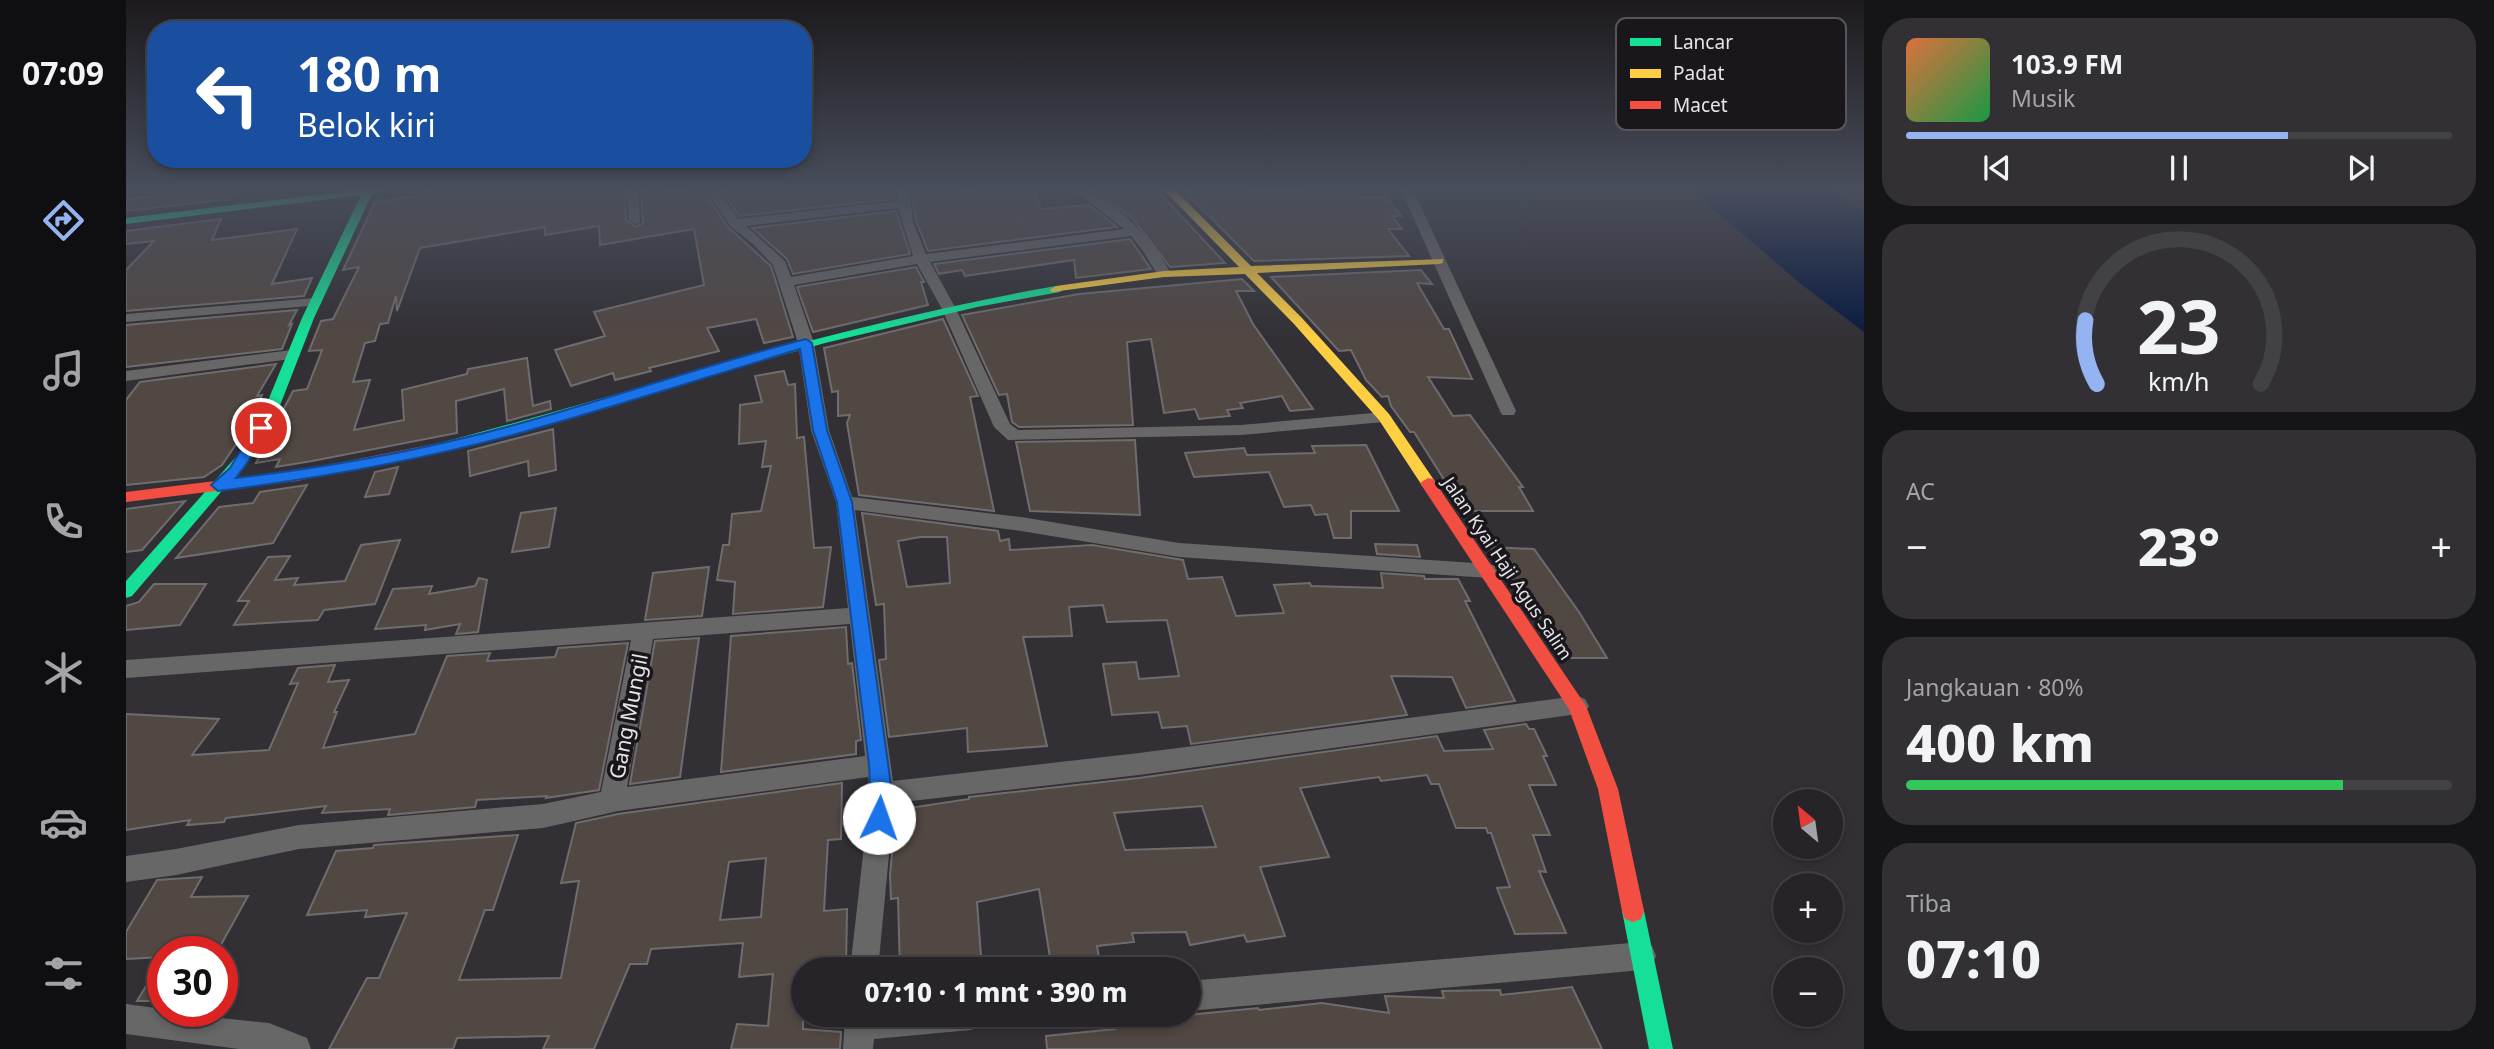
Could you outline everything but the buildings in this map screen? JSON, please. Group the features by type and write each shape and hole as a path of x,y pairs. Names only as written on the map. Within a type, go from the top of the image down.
{"main road":[{"path":"126,592 218,485 235,471 253,445 315,302 349,239"},
{"name":"Jalan Kyai Haji Agus Salim","path":"1216,239 1298,321 1384,417 1577,706 1608,789 1661,1049"},
{"path":"126,497 297,476 416,453 516,429 806,343 1012,296 1164,274 1244,268 1440,261"}],"street":[{"path":"753,239 780,264 806,343 820,430 845,502 882,793 865,957"},
{"path":"912,239 921,261 949,309 1003,427 1014,436 1241,429 1384,417"},
{"path":"784,282 1067,239"},
{"path":"1140,239 1155,255 1164,274"},
{"path":"1430,239 1466,324 1508,411"},
{"path":"126,318 315,302"},
{"path":"126,376 292,355"},
{"path":"845,502 1021,524 1179,550 1489,571"},
{"path":"126,669 861,615"},
{"name":"Gang Mungil","path":"612,802 644,631"},
{"path":"882,793 1139,764 1577,706"},
{"path":"126,869 176,862 299,837 542,816 612,802 880,765"},
{"path":"1201,995 1642,956"},
{"path":"126,1019 269,1038 296,1049"},
{"path":"859,1030 881,1027"}],"water":[{"path":"1748,239 1864,239 1864,332"}],"traffic: fast":[{"path":"126,592 249,451 272,408 308,318 346,239"},
{"path":"434,449 898,321 1056,290"},
{"path":"1633,911 1661,1049"}],"traffic: slow":[{"path":"1217,239 1298,321 1384,417 1428,483"},
{"path":"1056,290 1164,274 1439,261"}],"traffic: jam":[{"path":"126,497 297,476 434,449"},
{"path":"1428,483 1577,706 1608,789 1633,911"}],"route":[{"path":"261,428 235,471 218,485 297,476 416,453 516,429 806,343 820,430 845,502 880,765 882,793 879,818"}]}
